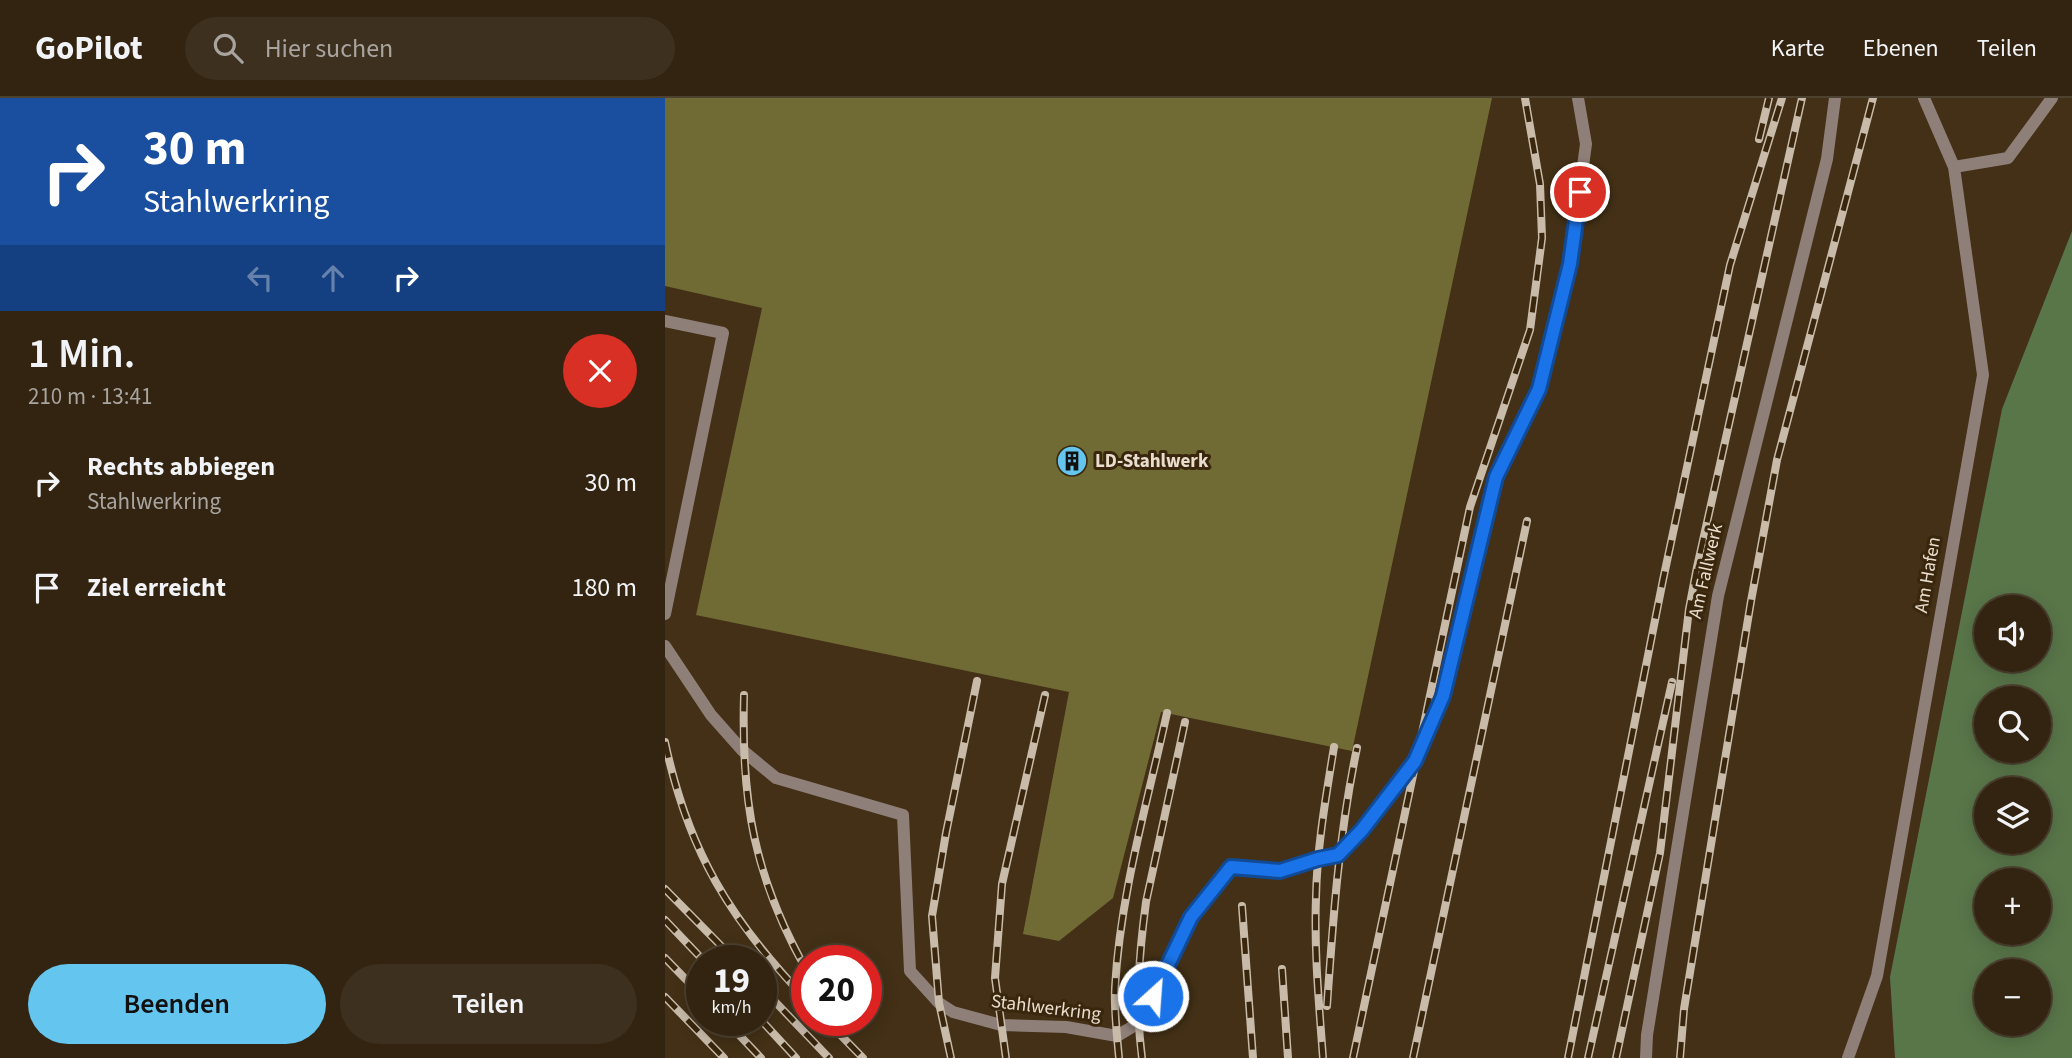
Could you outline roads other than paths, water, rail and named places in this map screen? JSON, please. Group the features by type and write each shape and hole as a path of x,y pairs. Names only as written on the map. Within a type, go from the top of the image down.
{"lane":[{"name":"Stahlwerkring","path":"665,646 711,715 742,750 776,778 904,815 910,971 939,1003 953,1012 1001,1026 1066,1027 1117,1036 1137,1024 1191,917 1231,867 1280,871 1338,855 1362,830 1415,761 1443,696 1496,477 1539,389 1564,289 1570,264 1586,144 1578,98"},
{"name":"Am Fallwerk","path":"1646,1058 1647,1035 1719,596 1827,159 1835,98"},
{"name":"Am Hafen","path":"1848,1058 1877,976 1983,375 1954,167 1924,98"},
{"path":"1954,167 2008,158 2052,98"},
{"path":"665,321 723,333 665,614"}],"railway":[{"path":"1353,1058 1470,507 1530,330 1542,238 1540,184 1525,98"},
{"path":"1759,139 1769,98"},
{"path":"1568,1058 1663,580 1730,265 1782,98"},
{"path":"1616,1058 1660,853 1689,609 1697,567 1802,98"},
{"path":"1680,1058 1684,1009 1777,460 1873,98"},
{"path":"1413,1058 1527,521"},
{"path":"951,1058 939,1003 932,916 977,681"},
{"path":"1588,1058 1672,682"},
{"path":"744,695 745,770 755,838 774,903 793,945"},
{"path":"1006,1058 995,978 1002,884 1045,695"},
{"path":"1119,1058 1115,988 1122,919 1167,713"},
{"path":"1142,1058 1139,1019 1141,941 1146,902 1185,722"},
{"path":"665,742 686,817 716,882 734,912 791,982"},
{"path":"1323,1058 1316,957 1316,897 1320,840 1334,747"},
{"path":"1327,1006 1341,844 1357,748"},
{"path":"665,889 720,945"},
{"path":"1242,906 1253,1058"},
{"path":"665,920 689,945"},
{"path":"665,958 686,980"},
{"path":"1282,969 1288,1058"},
{"path":"665,997 724,1058"},
{"path":"777,1004 829,1058"},
{"path":"740,1036 761,1058"},
{"path":"776,1036 796,1058"},
{"path":"842,1036 863,1058"}],"place":[{"name":"LD-Stahlwerk","path":"1072,461"}]}
